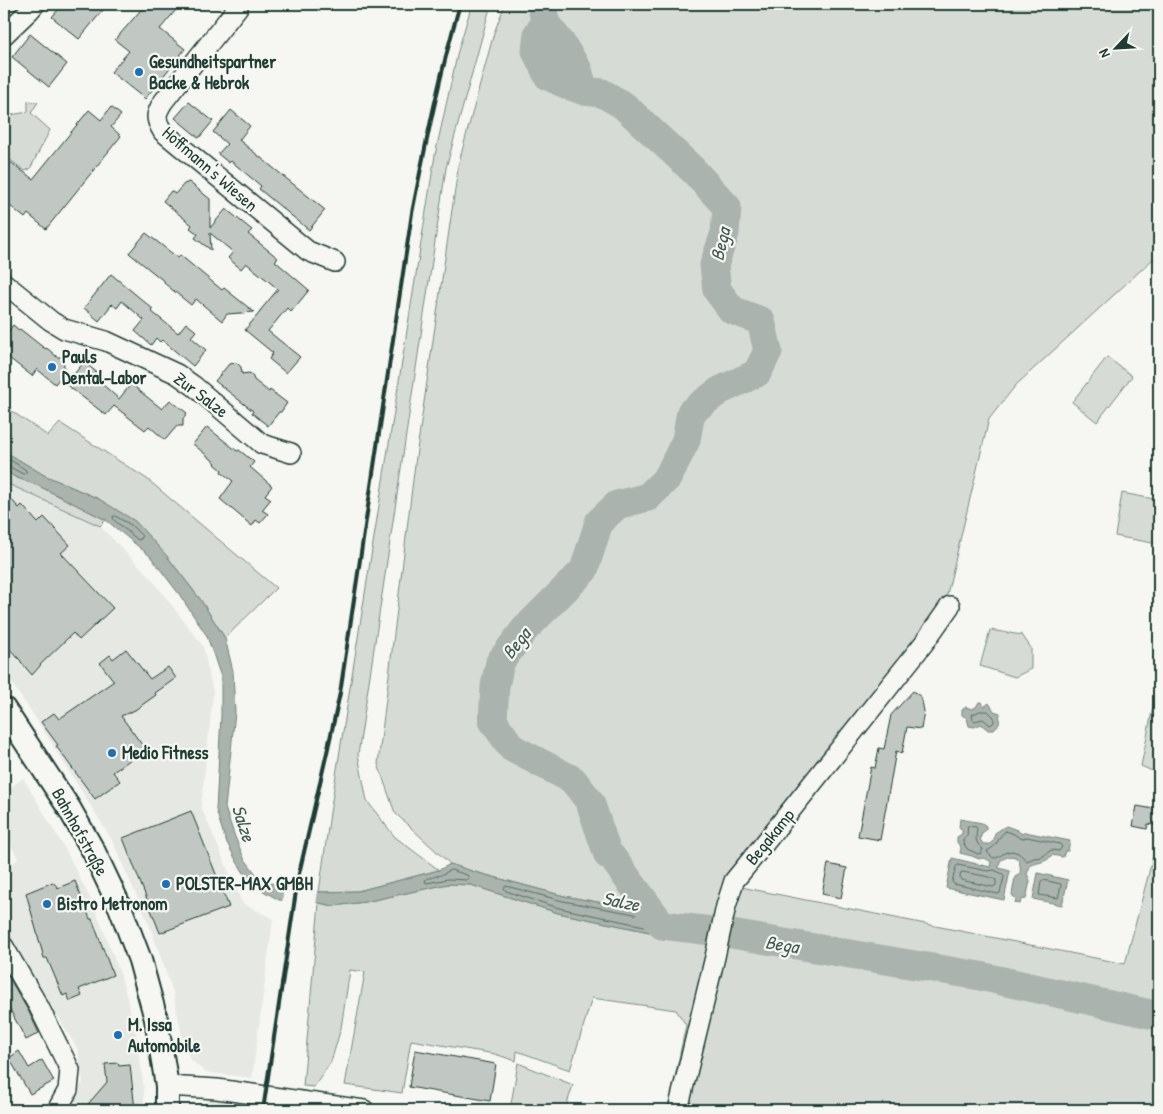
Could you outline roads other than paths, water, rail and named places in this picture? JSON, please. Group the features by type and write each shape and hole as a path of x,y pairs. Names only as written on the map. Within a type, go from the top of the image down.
{"main road":[{"name":"Bahnhofstraße","path":"4,710 69,808 94,852 120,907 140,960 156,1018 167,1086 167,1110"}],"street":[{"path":"4,35 35,4"},
{"name":"Hoffmann's Wiesen","path":"238,4 238,7 163,102 158,110 157,122 163,132 308,251 335,262"},
{"name":"Zur Salze","path":"4,283 50,321 64,329 106,341 177,374 194,386 262,444 291,453"},
{"name":"Begakamp","path":"678,1110 726,906 734,881 924,643 950,606"},
{"path":"4,947 39,1007 70,1070 68,1090 57,1110"},
{"path":"167,1086 217,1089 364,1110"}],"water":[{"path":"4,451 44,475 99,499 135,521 166,555 200,599 225,638 233,671 235,712 225,808 244,858 259,878 281,887 319,892 358,891 439,870 450,864 564,896 643,910 664,935 558,913 471,885 448,884 365,902 334,906 279,900 251,884 225,839 216,810 221,677 207,636 179,594 150,556 106,520 39,486 15,477 4,469"},
{"path":"979,702 982,702 984,707 989,703 994,711 1000,713 999,724 994,730 988,730 981,724 974,727 969,726 967,718 962,715 962,710 966,707 972,709"},
{"path":"960,819 982,823 986,826 986,830 982,833 980,839 983,844 990,844 994,840 995,833 1006,826 1022,834 1025,832 1070,841 1068,851 1065,851 1063,857 1052,855 1044,861 1030,866 1027,874 1030,881 1026,899 1021,900 1020,904 1015,903 1016,899 1012,895 1015,877 1020,874 1020,864 1013,856 1000,861 999,868 1010,871 1004,900 946,888 952,858 990,867 991,862 987,859 979,859 960,853 961,848 957,842 957,837 962,834 962,830 959,827"},
{"path":"1038,873 1068,880 1062,905 1033,899"}],"waterway":[{"name":"Bega","path":"541,4 546,24 578,70 584,91 602,93 623,105 693,170 727,207 725,233 714,265 717,290 732,310 761,321 768,351 757,373 719,391 691,412 686,440 668,477 648,497 617,505 599,522 584,570 525,629 500,662 495,686 493,721 512,748 573,780 590,802 608,855 611,856 662,925 720,932 980,976 1159,1016"},
{"path":"546,24 538,33 536,51 548,76 584,91"},
{"name":"Salze","path":"650,923 662,925"}],"railway":[{"path":"263,1110 298,878 340,693 412,213 428,134 460,4"}],"place":[{"name":"Gesundheitspartner Backe & Hebrok","path":"139,72"},
{"name":"Pauls Dental-Labor","path":"52,367"},
{"name":"Medio Fitness","path":"112,753"},
{"name":"POLSTER-MAX GMBH","path":"166,884"},
{"name":"Bistro Metronom","path":"47,904"},
{"name":"M. Issa Automobile","path":"118,1035"}]}
